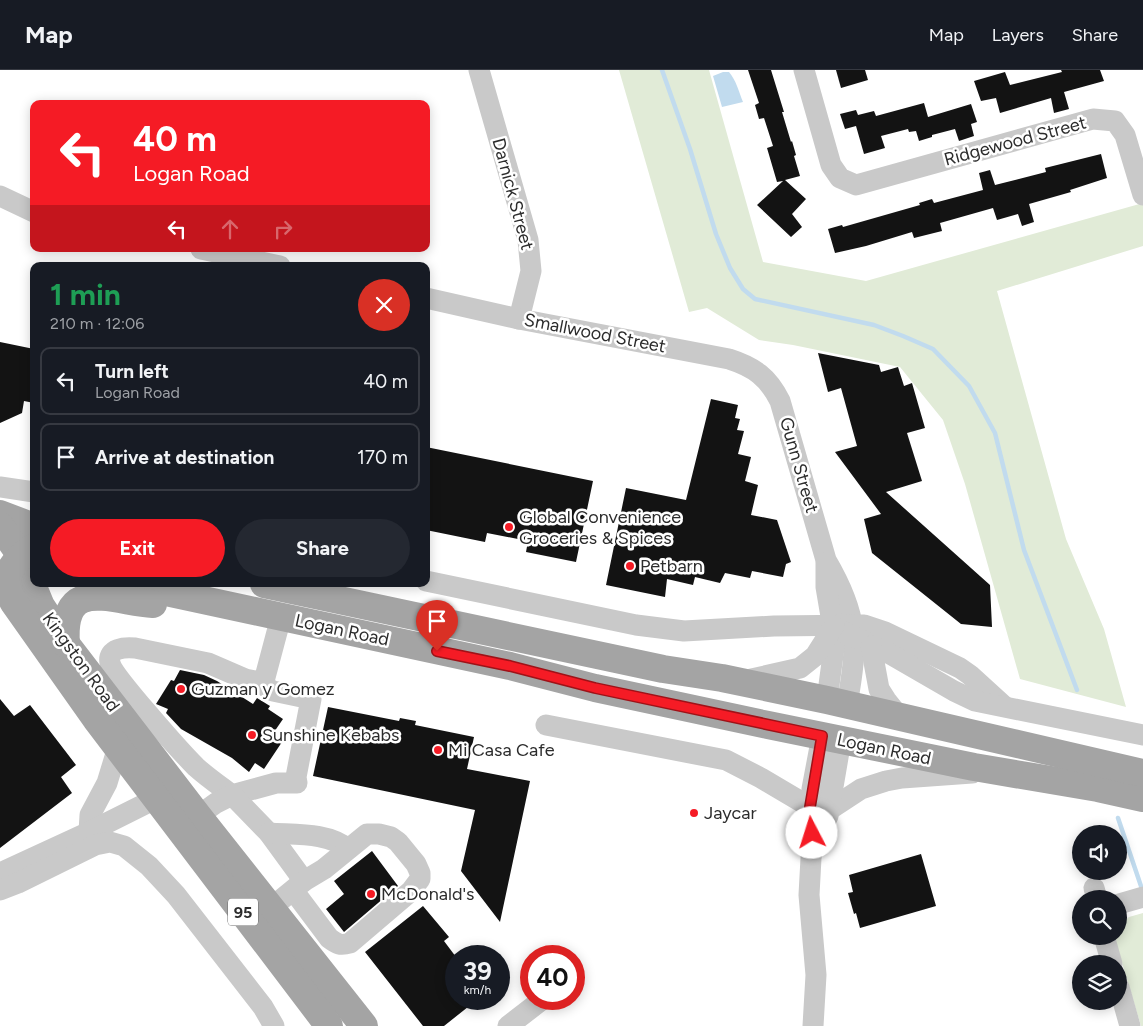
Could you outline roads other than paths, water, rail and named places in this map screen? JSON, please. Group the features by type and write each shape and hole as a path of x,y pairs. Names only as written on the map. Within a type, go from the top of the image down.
{"main road":[{"path":"0,514 30,525"},
{"name":"95","path":"0,526 22,554"},
{"name":"Kingston Road","path":"22,554 30,576"},
{"name":"Kingston Road","path":"22,554 12,566 8,576 7,584 11,598 111,703 118,747 166,793 198,816 364,1026"},
{"name":"Kingston Road","path":"34,587 41,606 66,644 111,703 166,793 330,1026"},
{"name":"Logan Road","path":"143,587 510,666 595,688 998,772 1098,788 1143,798"},
{"name":"Logan Road","path":"278,587 664,669 837,702 1143,773"},
{"path":"66,644 68,614 75,604 86,598 108,596 159,604 194,598"},
{"name":"95","path":"0,610 70,697 111,703"},
{"path":"832,738 837,702"}],"street":[{"name":"Darnick Street","path":"479,70 528,240 531,271 519,319"},
{"name":"Ridgewood Street","path":"804,70 831,165 840,178 856,185 1093,119 1115,121 1125,135 1143,195"},
{"path":"0,196 30,210"},
{"path":"215,252 261,262"},
{"name":"Smallwood Street","path":"430,299 519,319 729,359 746,364 761,374"},
{"name":"Gunn Street","path":"761,374 773,387 780,401 826,560 826,582 853,634 854,656 837,702"},
{"path":"0,487 30,491"},
{"path":"430,582 665,630 693,631 774,626 853,634 918,672 976,701 1143,735"},
{"path":"198,816 216,803 232,795 276,783 297,784 296,777 311,699 273,691 266,687 264,681 281,617"},
{"path":"739,682 800,668 815,656 853,634 864,625 878,629 954,665 970,676 1004,706"},
{"path":"853,634 879,688 898,716"},
{"path":"265,684 245,680 208,664 124,647 115,650 110,657 111,703 232,795 269,833 299,886 329,938 337,944 350,943 409,893 420,879 420,873 416,864 398,842 391,837 367,834 324,869 299,886 271,908"},
{"path":"546,725 726,760 819,808"},
{"path":"813,1026 816,975 809,886 813,846 825,823 819,808 832,738"},
{"path":"89,832 90,815 107,782 118,747"},
{"path":"819,808 893,779 998,772"},
{"path":"0,873 89,832 166,793"},
{"path":"269,833 324,837 341,843 354,844"},
{"path":"0,890 18,883 87,848 110,842 124,846 154,871 176,895 263,1007 274,1026"},
{"path":"508,1026 529,1010"},
{"path":"1125,1010 1130,1026"}],"water":[{"path":"729,72 731,75 743,102 722,107 713,76"}],"waterway":[{"path":"662,70 690,149 716,234 730,268 743,289 755,299 874,325 903,336 933,349 969,386 995,433 1024,550 1077,690"},
{"path":"1118,818 1143,892"}],"place":[{"name":"Global Convenience Groceries & Spices","path":"509,527"},
{"name":"Petbarn","path":"630,566"},
{"name":"Guzman y Gomez","path":"181,689"},
{"name":"Sunshine Kebabs","path":"252,735"},
{"name":"Mi Casa Cafe","path":"438,750"},
{"name":"Jaycar","path":"694,813"},
{"name":"McDonald's","path":"371,894"}]}
